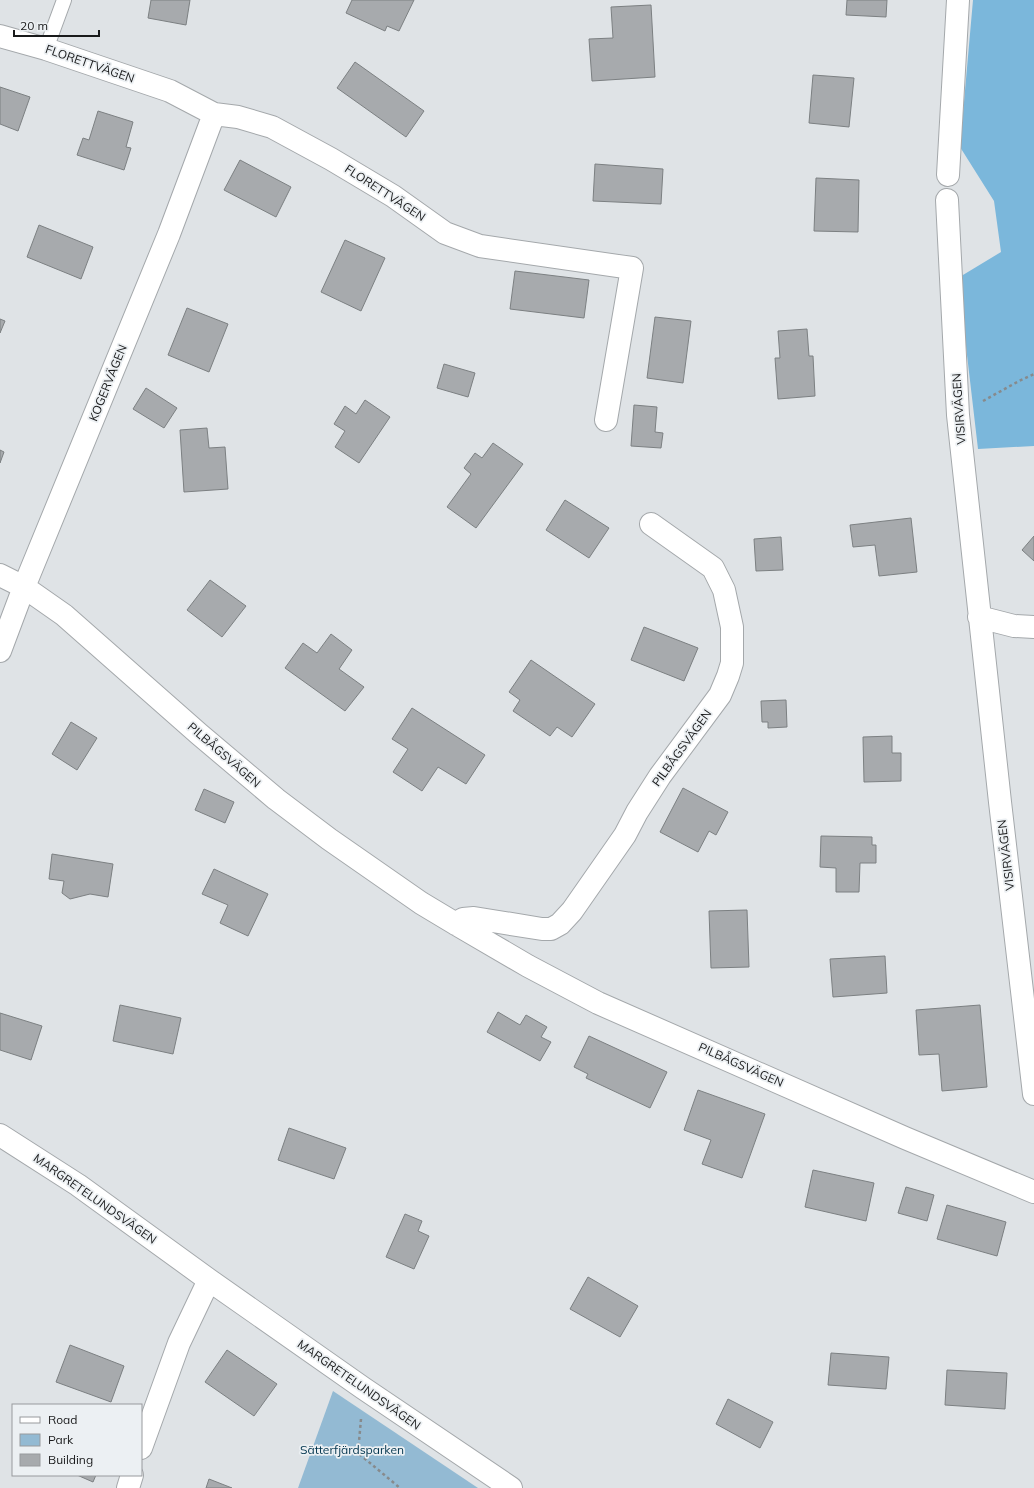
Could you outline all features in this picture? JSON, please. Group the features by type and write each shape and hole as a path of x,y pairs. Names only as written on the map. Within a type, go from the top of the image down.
{"street":[{"path":"948,175 958,0"},
{"name":"FLORETTVÄGEN","path":"0,36 46,49 170,91 214,114 238,117 272,127 331,159 393,196 445,233 473,244 632,268 606,420"},
{"name":"KOGERVÄGEN","path":"0,651 24,587 169,234 214,114"},
{"name":"VISIRVÄGEN","path":"947,200 958,415 979,617 1034,1094"},
{"name":"PILBÅGSVÄGEN","path":"456,924 462,919 474,918 542,930 551,929 560,924 572,911 597,876 625,835 637,812 660,776 720,695 732,663 732,627 724,590 713,568 651,524"},
{"name":"PILBÅGSVÄGEN","path":"0,575 24,587 64,615 199,734 276,799 349,853 421,903 456,924 528,966 598,1003 905,1138 1034,1192"},
{"path":"979,617 1014,626 1034,628"},
{"name":"MARGRETELUNDSVÄGEN","path":"0,1135 78,1185 208,1280 363,1388 511,1488"},
{"path":"142,1445 179,1343 208,1280"},
{"path":"128,1488 132,1476"}],"lane":[{"path":"46,49 64,0"}],"path":[{"path":"958,415 1034,374"},
{"path":"363,1388 358,1453 400,1488"}],"green space":[{"name":"Sätterfjärdsparken","path":"333,1391 478,1488 298,1488"}],"shaded area":[{"path":"973,0 1034,0 1034,446 978,449 958,278 1001,252 994,201 960,147"}],"building":[{"path":"151,0 190,0 186,25 148,18"},
{"path":"352,0 414,0 399,31 387,26 385,31 346,13"},
{"path":"847,0 887,0 886,17 846,15"},
{"path":"651,5 655,77 592,81 589,39 613,38 611,7"},
{"path":"355,62 424,111 406,137 337,88"},
{"path":"813,75 854,78 849,127 809,123"},
{"path":"0,87 30,97 18,131 0,124"},
{"path":"98,111 133,122 126,147 131,148 124,170 77,155 83,138 89,140"},
{"path":"240,160 291,187 276,217 224,190"},
{"path":"595,164 663,169 661,204 593,201"},
{"path":"816,178 859,180 858,232 814,231"},
{"path":"39,225 93,247 81,279 27,257"},
{"path":"345,240 385,258 361,311 321,292"},
{"path":"515,271 589,280 584,318 510,309"},
{"path":"187,308 228,324 209,372 168,355"},
{"path":"655,317 691,321 683,383 647,378"},
{"path":"0,319 5,321 0,333"},
{"path":"807,329 809,356 813,356 815,396 778,399 775,358 780,358 778,331"},
{"path":"444,364 475,373 468,397 437,388"},
{"path":"146,388 177,408 164,428 133,409"},
{"path":"365,400 390,417 359,463 335,447 345,431 334,424 345,406 356,414"},
{"path":"634,405 657,407 655,432 663,433 661,448 631,446"},
{"path":"207,428 209,448 225,447 228,489 184,492 180,430"},
{"path":"493,443 523,464 476,528 447,507 471,474 464,468 475,453 482,458"},
{"path":"0,450 4,452 0,463"},
{"path":"565,500 609,528 589,558 546,530"},
{"path":"911,518 917,572 879,576 875,545 853,547 850,525"},
{"path":"1034,536 1034,561 1022,550"},
{"path":"781,537 783,570 756,571 754,539"},
{"path":"210,580 246,606 222,637 187,610"},
{"path":"644,627 698,648 684,681 631,660"},
{"path":"331,634 352,650 339,669 364,687 345,711 285,668 303,643 317,653"},
{"path":"531,660 595,704 572,737 557,727 550,736 513,711 520,700 509,692"},
{"path":"786,700 787,727 768,728 768,722 762,722 761,701"},
{"path":"412,708 485,755 466,784 438,767 422,791 393,772 408,749 392,739"},
{"path":"71,722 97,738 77,770 52,754"},
{"path":"892,736 892,753 901,753 901,781 864,782 863,737"},
{"path":"683,788 728,812 716,835 709,831 698,852 660,832"},
{"path":"204,789 234,802 225,823 195,810"},
{"path":"821,836 872,837 872,845 876,845 876,863 860,863 859,892 836,892 836,868 820,867"},
{"path":"52,854 113,864 108,897 90,894 70,899 62,893 64,881 49,879"},
{"path":"214,869 268,894 248,936 220,923 228,905 202,894"},
{"path":"747,910 749,967 711,968 709,911"},
{"path":"885,956 887,993 833,997 830,959"},
{"path":"120,1005 181,1018 173,1054 113,1041"},
{"path":"980,1005 987,1087 942,1091 939,1054 919,1055 916,1010"},
{"path":"498,1012 520,1025 526,1015 547,1027 541,1037 551,1042 540,1061 487,1032"},
{"path":"0,1013 42,1026 31,1060 0,1050"},
{"path":"589,1036 667,1072 650,1108 586,1078 588,1074 574,1067"},
{"path":"698,1090 765,1114 742,1178 702,1164 711,1140 684,1130"},
{"path":"289,1128 346,1148 334,1179 278,1160"},
{"path":"813,1170 874,1183 866,1221 805,1207"},
{"path":"906,1187 934,1195 927,1221 898,1213"},
{"path":"947,1205 1006,1222 997,1256 937,1239"},
{"path":"405,1214 422,1221 418,1231 429,1236 414,1269 386,1257"},
{"path":"588,1277 638,1306 620,1337 570,1309"},
{"path":"70,1345 124,1366 111,1402 56,1382"},
{"path":"227,1350 277,1384 254,1416 205,1382"},
{"path":"831,1353 889,1357 886,1389 828,1385"},
{"path":"947,1370 1007,1373 1005,1409 945,1405"},
{"path":"728,1399 773,1422 760,1448 716,1424"},
{"path":"79,1476 96,1476 93,1482"},
{"path":"209,1479 232,1488 206,1488"}]}
